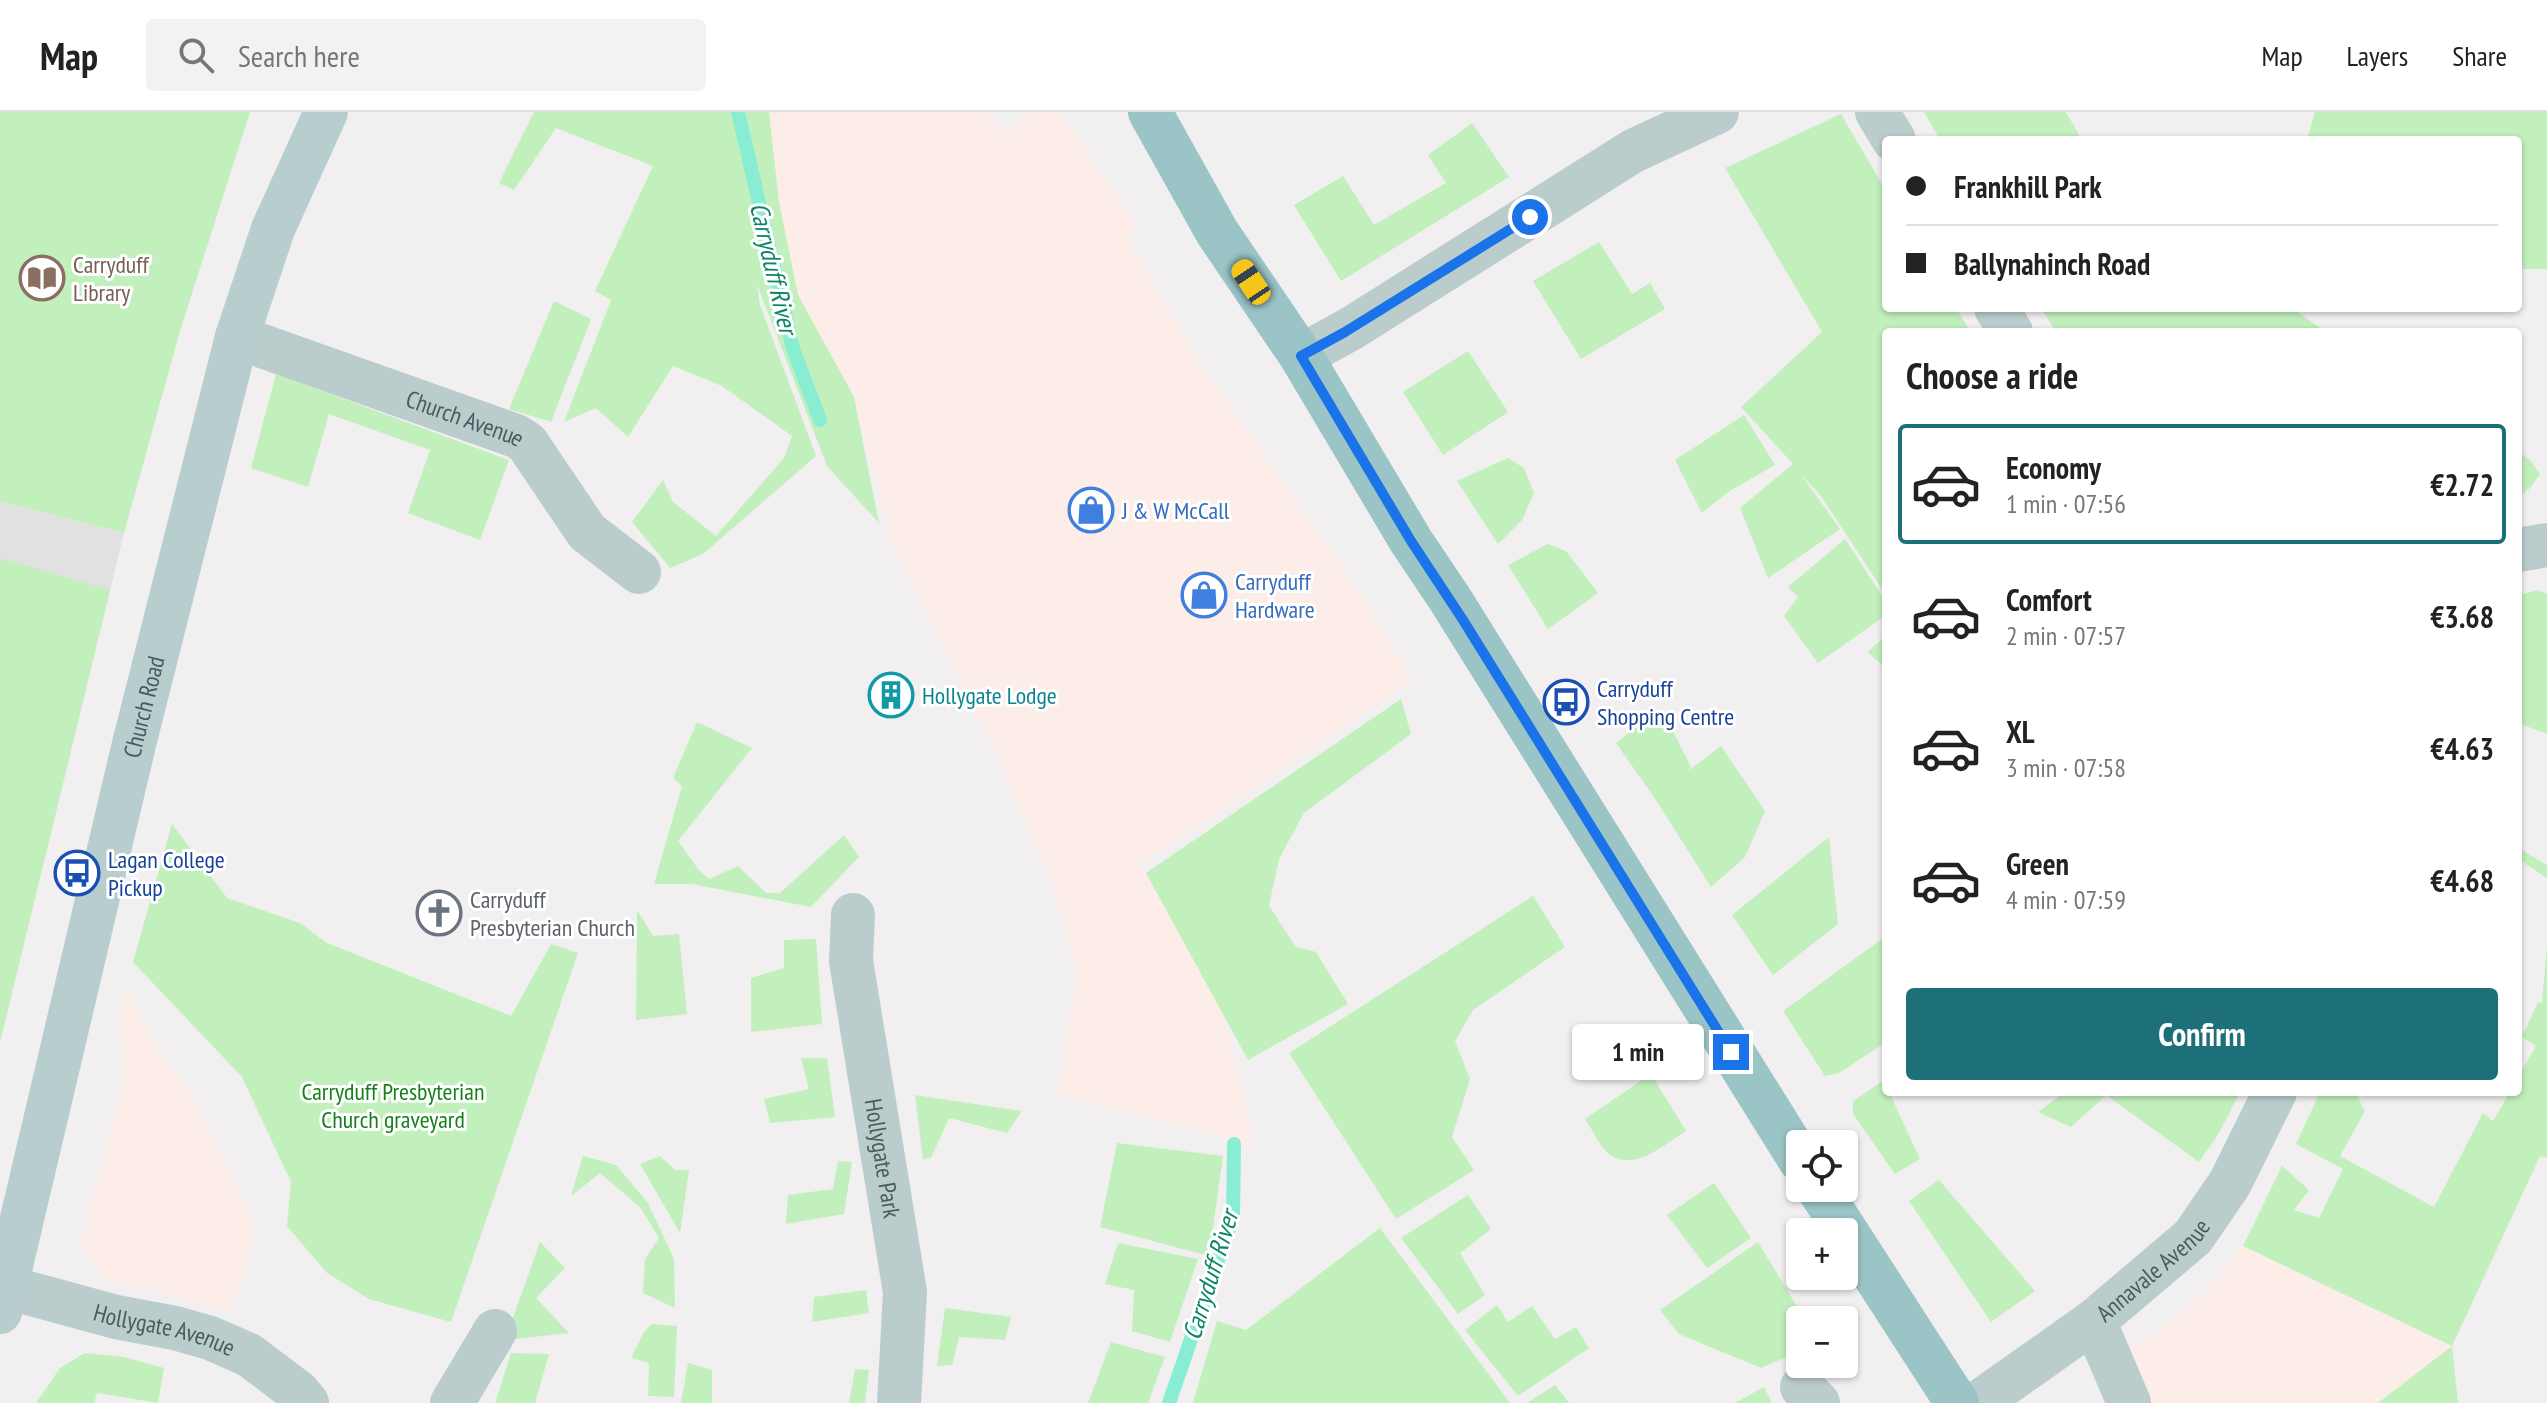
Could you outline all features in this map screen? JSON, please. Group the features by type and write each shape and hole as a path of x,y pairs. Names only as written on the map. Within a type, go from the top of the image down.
{"highway":[{"path":"1150,112 1217,232 1301,356 1411,541 1786,1138"},
{"path":"1827,1202 1957,1403"}],"main road":[{"name":"Church Road","path":"3,1300 134,744 237,337 273,229 326,112"}],"street":[{"path":"1301,356 1352,328 1633,151 1717,112"},
{"path":"1877,112 1892,136"},
{"name":"Church Avenue","path":"237,337 516,436 527,443 587,532 639,572"},
{"path":"2522,549 2547,545"},
{"name":"Hollygate Park","path":"853,915 851,961 905,1292 899,1403"},
{"name":"Annavale Avenue","path":"1978,1403 2094,1321 2193,1237 2230,1183 2273,1096"},
{"name":"Hollygate Avenue","path":"3,1300 116,1317 210,1338 249,1355 298,1392 307,1403"},
{"path":"2094,1321 2129,1403"},
{"path":"452,1403 495,1331"}],"shaded area":[{"path":"769,112 986,112 1008,133 1029,112 1059,112 1137,225 1127,239 1198,360 1358,590 1413,680 1140,865 1199,963 1225,1020 1255,1146 1057,1093 1077,973 1050,876 970,698 894,550 859,416 798,295 779,202"},
{"path":"0,501 124,533 0,1042"},
{"path":"127,989 158,1050 193,1095 253,1224 246,1270 229,1312 107,1280 80,1245 124,1078 121,1004"},
{"path":"2243,1246 2452,1346 2378,1403 2135,1403 2109,1359 2162,1328 2210,1287"}],"green space":[{"path":"0,112 250,112 180,331 124,533 0,501"},
{"path":"534,112 769,112 779,202 798,295 854,397 879,523 827,466 757,284 760,305 816,456 703,554 670,568 632,522 663,480 673,502 716,536 784,458 792,436 722,386 673,366 628,437 596,408 564,422 611,300 595,291 653,166 556,128 514,190 499,183"},
{"path":"1924,112 2066,112 2080,136 1938,136"},
{"path":"2315,112 2547,112 2547,269 2522,269 2522,136 2308,136"},
{"path":"1841,114 1882,184 1882,312 1958,312 1968,328 1882,328 1882,589 1821,496 1800,473 1840,529 1768,578 1740,508 1793,464 1741,407 1822,332 1725,168"},
{"path":"1472,123 1509,177 1341,281 1294,205 1343,176 1374,225 1446,183 1428,155"},
{"path":"1599,242 1632,294 1650,283 1665,309 1581,359 1533,281"},
{"path":"554,301 591,319 551,422 509,409"},
{"path":"2044,312 2298,312 2320,328 2054,328"},
{"path":"1468,351 1508,412 1443,455 1403,392"},
{"path":"276,374 509,460 480,540 408,513 430,450 329,414 308,487 251,468"},
{"path":"1744,415 1775,465 1728,492 1702,513 1675,460"},
{"path":"2522,454 2540,474 2522,494"},
{"path":"1508,458 1524,468 1534,493 1522,520 1498,544 1457,481"},
{"path":"1845,539 1882,596 1882,618 1818,663 1784,616 1798,597 1788,587"},
{"path":"1548,544 1566,551 1598,593 1548,629 1508,565"},
{"path":"0,558 110,590 0,1042"},
{"path":"2537,590 2547,594 2547,734 2522,725 2522,595"},
{"path":"1882,639 1882,665 1868,652"},
{"path":"1401,699 1411,734 1304,813 1279,859 1269,906 1296,947 1316,952 1348,1004 1248,1060 1146,873"},
{"path":"1648,717 1673,731 1691,767 1688,771 1721,746 1765,811 1745,857 1711,887 1616,743"},
{"path":"697,722 752,748 678,841 709,879 738,866 766,893 780,893 844,835 859,857 811,907 692,884 654,884 682,786 673,778"},
{"name":"Carryduff Presbyterian Church graveyard","path":"172,824 227,898 300,923 327,943 511,1016 551,944 578,953 451,1322 369,1299 327,1273 287,1226 291,1182 242,1077 133,962"},
{"path":"1829,837 1838,924 1773,975 1732,915"},
{"path":"2522,850 2547,865 2547,878 2522,862"},
{"path":"1533,896 1565,947 1473,1010 1455,1041 1470,1079 1452,1137 1474,1170 1396,1219 1289,1053"},
{"path":"637,910 653,936 679,934 687,1014 636,1020"},
{"path":"816,939 822,1024 751,1032 751,978 784,968 784,940"},
{"path":"1882,939 1882,1045 1839,1073 1825,1076 1783,1011"},
{"path":"2547,946 2547,1158 2540,1156 2452,1346 2243,1246 2282,1166 2309,1190 2294,1210 2319,1218 2343,1169 2296,1144 2318,1096 2357,1096 2365,1111 2340,1156 2434,1207 2483,1113 2493,1121 2508,1096 2522,1096 2522,1070 2536,1046 2522,1037 2538,1002 2542,1003"},
{"path":"801,1058 827,1058 835,1117 770,1123 764,1099 809,1089"},
{"path":"1651,1074 1686,1131 1648,1155 1627,1160 1616,1158 1607,1152 1585,1119"},
{"path":"1882,1082 1882,1096 1891,1096 1920,1159 1895,1174 1853,1114 1853,1101"},
{"path":"915,1095 1022,1111 1007,1133 949,1118 931,1158 923,1159"},
{"path":"2060,1096 2105,1096 2071,1127 2038,1112"},
{"path":"2107,1096 2238,1096 2219,1133 2199,1162"},
{"path":"1117,1143 1223,1156 1209,1256 1100,1227"},
{"path":"583,1156 616,1165 648,1203 674,1259 675,1308 643,1293 645,1259 659,1238 640,1207 600,1173 571,1196"},
{"path":"660,1156 675,1170 689,1170 680,1233 640,1164"},
{"path":"838,1161 852,1162 844,1214 786,1224 788,1195 833,1189"},
{"path":"1939,1180 2035,1291 1991,1322 1909,1201"},
{"path":"1714,1183 1751,1238 1707,1268 1667,1215"},
{"path":"1468,1195 1491,1229 1460,1253 1485,1295 1458,1314 1401,1238"},
{"path":"1380,1228 1510,1403 1193,1403 1217,1321 1246,1330"},
{"path":"540,1242 565,1268 536,1298 569,1333 505,1340"},
{"path":"1758,1242 1797,1306 1786,1306 1786,1357 1761,1368 1679,1334 1660,1310"},
{"path":"1118,1243 1198,1259 1170,1342 1132,1331 1134,1290 1105,1284"},
{"path":"866,1290 869,1313 812,1322 814,1297"},
{"path":"1497,1305 1508,1322 1532,1306 1555,1339 1576,1327 1589,1348 1518,1396 1465,1330"},
{"path":"945,1308 1011,1317 1005,1340 959,1337 952,1365 937,1366"},
{"path":"652,1324 677,1326 674,1397 648,1396 649,1363 631,1358 644,1332"},
{"path":"1111,1342 1165,1357 1148,1403 1088,1403"},
{"path":"2452,1346 2458,1403 2378,1403"},
{"path":"85,1353 124,1357 164,1368 158,1403 97,1393 94,1403 36,1403 60,1368"},
{"path":"511,1353 549,1354 535,1403 495,1403"},
{"path":"688,1363 712,1370 712,1403 681,1403"},
{"path":"855,1369 869,1370 865,1403 849,1403"},
{"path":"1555,1385 1569,1403 1527,1403"},
{"path":"1764,1387 1772,1403 1735,1403"}],"waterway":[{"name":"Carryduff River","path":"738,112 793,349 820,420"},
{"name":"Carryduff River","path":"1169,1403 1233,1217 1234,1144"}],"place":[{"name":"Carryduff Library","path":"42,278"},
{"name":"J & W McCall","path":"1091,510"},
{"name":"Carryduff Hardware","path":"1204,595"},
{"name":"Hollygate Lodge","path":"891,695"},
{"name":"Carryduff Shopping Centre","path":"1566,702"},
{"name":"Lagan College Pickup","path":"77,873"},
{"name":"Carryduff Presbyterian Church","path":"439,913"}],"route":[{"path":"1530,217 1301,356 1411,541 1731,1052"}]}
